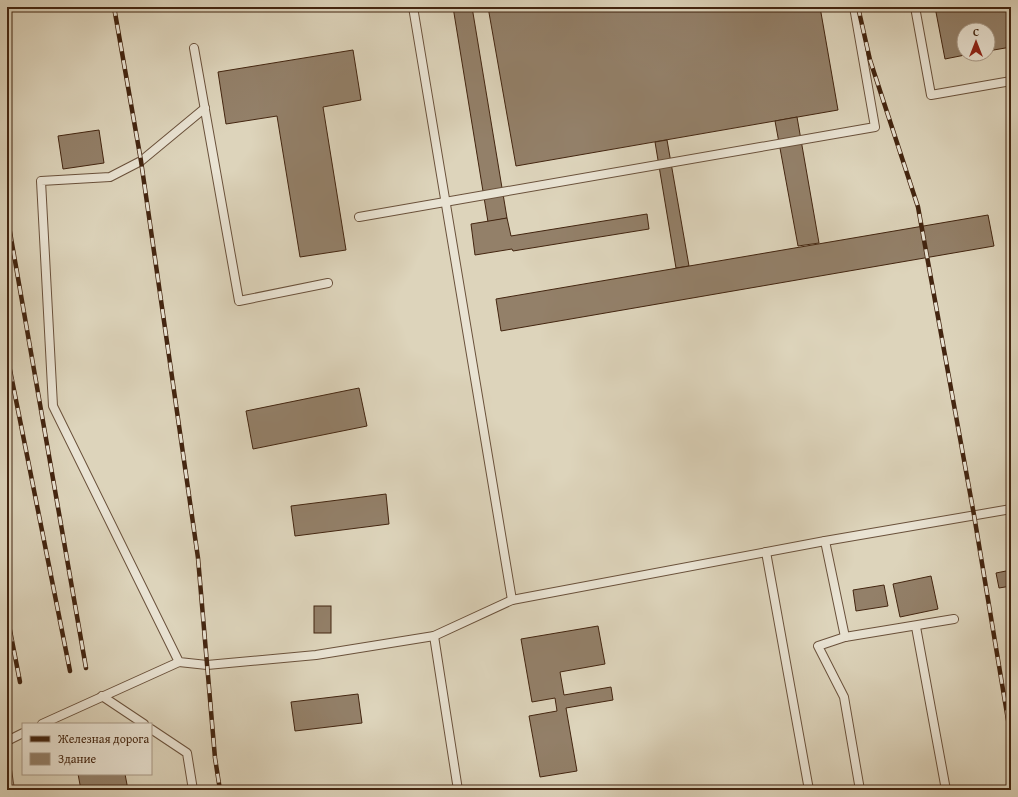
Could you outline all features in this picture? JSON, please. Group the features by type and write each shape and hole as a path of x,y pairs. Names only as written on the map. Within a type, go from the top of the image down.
{"lane":[{"path":"413,7 512,600"},
{"path":"359,217 875,127 854,7"},
{"path":"915,7 931,95 1011,82"},
{"path":"194,48 239,301 328,283"},
{"path":"179,662 52,406 41,181 110,177 141,161 205,108"},
{"path":"44,723 179,662 207,665 316,655 434,636 512,600 825,541 1011,509"},
{"path":"825,541 845,637"},
{"path":"766,552 809,790"},
{"path":"860,790 844,698 818,646 845,637 916,627 954,619"},
{"path":"916,627 946,790"},
{"path":"434,636 458,790"},
{"path":"102,696 142,723"},
{"path":"152,730 187,752 193,790"},
{"path":"7,741 22,734"},
{"path":"7,770 10,790"}],"building":[{"path":"453,7 472,7 507,218 488,222"},
{"path":"488,7 820,7 838,110 516,166"},
{"path":"935,7 1011,7 1011,47 996,50 996,22 956,22 956,57 945,59"},
{"path":"353,50 361,100 323,107 346,250 300,257 277,116 226,124 218,72"},
{"path":"797,117 819,243 798,246 775,121"},
{"path":"99,130 104,163 63,169 58,136"},
{"path":"667,140 689,266 676,268 655,142"},
{"path":"647,214 649,229 513,251 512,249 475,255 471,224 507,218 511,236"},
{"path":"988,215 994,246 501,331 496,299"},
{"path":"359,388 367,426 253,449 246,411"},
{"path":"386,494 389,524 295,536 291,506"},
{"path":"1011,570 1011,586 999,588 996,573"},
{"path":"931,576 938,609 900,617 893,584"},
{"path":"884,585 888,606 856,611 853,590"},
{"path":"314,606 331,606 331,633 314,633"},
{"path":"598,626 605,664 560,672 564,695 611,687 613,700 566,708 577,771 540,777 529,716 557,711 555,698 532,702 521,639"},
{"path":"358,694 362,723 295,731 291,702"},
{"path":"78,775 125,775 128,790 81,790"}],"railway":[{"path":"114,7 141,161 198,558 215,758 220,790"},
{"path":"858,7 870,60 918,207 974,515 1011,738"},
{"path":"7,215 86,668"},
{"path":"7,355 70,671"},
{"path":"7,615 20,682"}]}
